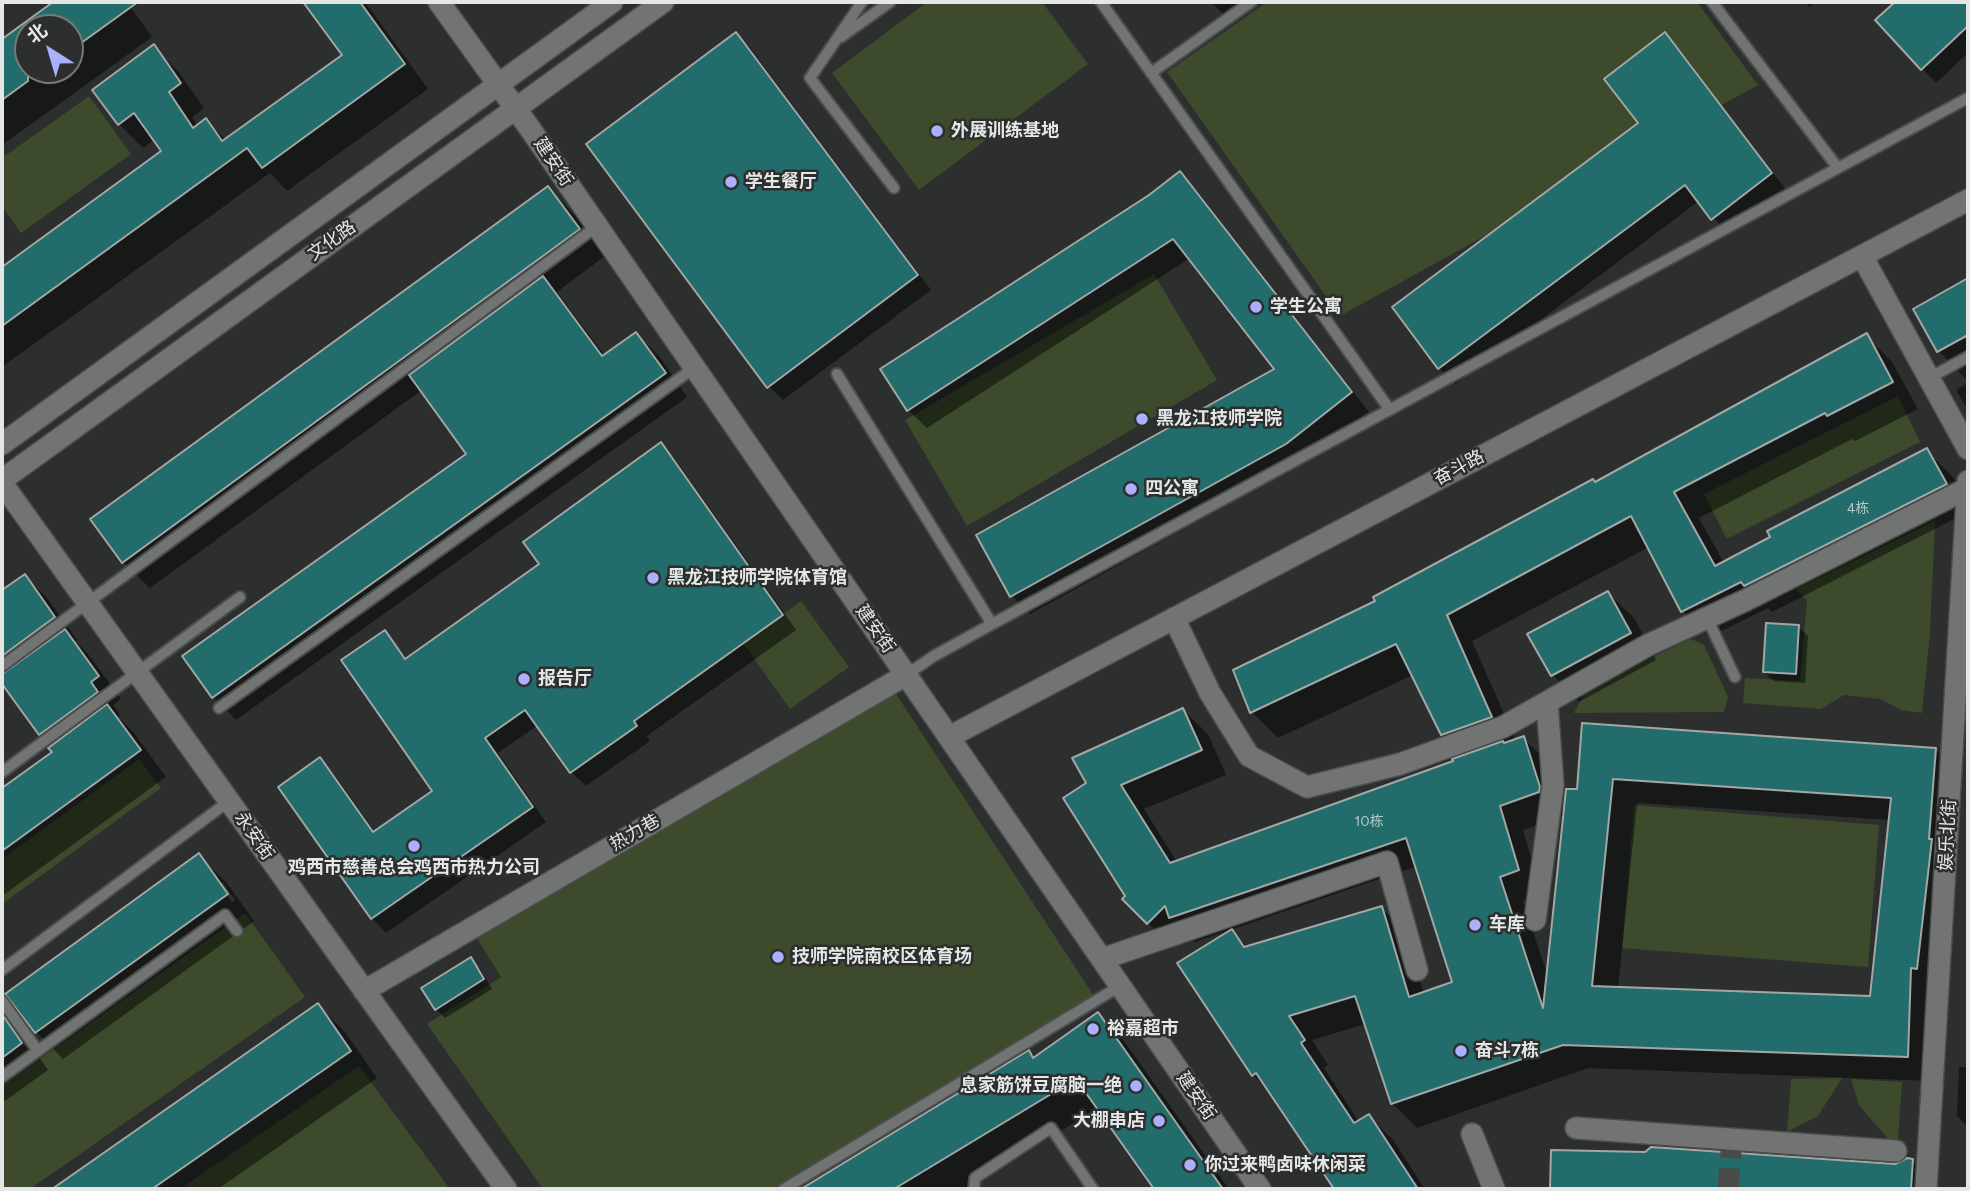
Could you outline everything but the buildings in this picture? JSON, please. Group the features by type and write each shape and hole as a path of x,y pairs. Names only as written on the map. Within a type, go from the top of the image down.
{"street":[{"name":"建安街","path":"439,2 516,108 1260,1189"},
{"name":"文化路","path":"2,444 612,2"},
{"name":"文化路","path":"2,482 663,2"},
{"name":"奋斗路","path":"949,737 1968,200"},
{"path":"1862,256 1968,449"},
{"name":"娱乐北街","path":"1926,1189 1968,481"},
{"name":"永安街","path":"2,482 506,1189"},
{"path":"1174,618 1210,693 1249,756 1307,788 1413,759 1503,727 1648,645 1968,488"},
{"name":"热力巷","path":"364,991 906,675"},
{"path":"1535,920 1553,785 1548,702"},
{"path":"1102,959 1387,862 1417,970"},
{"path":"1576,1128 1896,1151"},
{"path":"1472,1134 1494,1189"}],"lane":[{"path":"862,2 810,78 894,188"},
{"path":"833,43 890,2"},
{"path":"1101,2 1390,410"},
{"path":"1151,73 1251,2"},
{"path":"1712,2 1838,168"},
{"path":"906,675 934,656 1968,97"},
{"path":"2,666 597,226"},
{"path":"1929,378 1968,356"},
{"path":"219,708 694,368"},
{"path":"837,374 992,625"},
{"path":"2,772 240,597"},
{"path":"1706,618 1735,677"},
{"path":"2,970 229,801"},
{"path":"2,1077 225,915 237,931"},
{"path":"784,1189 1120,986"},
{"path":"2,1001 38,1051"},
{"path":"974,1189 975,1178 1051,1128 1093,1189"}],"green space":[{"name":"外展训练基地","path":"927,2 1042,2 1088,64 919,190 832,73"},
{"path":"1267,2 1697,2 1758,85 1340,316 1167,72"},
{"path":"89,96 131,154 21,233 2,206 2,158"},
{"path":"1154,274 1217,380 967,526 905,420"},
{"path":"1898,396 1920,442 1727,539 1704,494"},
{"path":"1935,521 1930,634 1922,713 1901,710 1880,699 1844,695 1821,709 1743,703 1745,678 1800,681 1807,600 1796,589"},
{"path":"801,601 849,667 790,709 743,643"},
{"path":"1691,639 1704,645 1728,697 1724,712 1574,713 1587,688"},
{"name":"技师学院南校区体育场","path":"894,691 1094,996 775,1189 543,1189 427,1024 501,977 476,937"},
{"path":"139,759 161,788 2,904 2,859"},
{"path":"1634,805 1879,825 1868,967 1622,948"},
{"path":"245,913 305,997 30,1189 2,1189 2,1086"},
{"path":"359,1066 450,1189 180,1189"},
{"path":"1842,1078 1818,1116 1787,1132 1791,1079"},
{"path":"1851,1079 1902,1082 1898,1140 1889,1140 1859,1105"}],"tunnel":[{"path":"1728,1189 1732,1140"}],"place":[{"name":"外展训练基地","path":"937,131"},
{"name":"学生餐厅","path":"731,182"},
{"name":"学生公寓","path":"1256,307"},
{"name":"黑龙江技师学院","path":"1142,419"},
{"name":"四公寓","path":"1131,489"},
{"name":"黑龙江技师学院体育馆","path":"653,578"},
{"name":"报告厅","path":"524,679"},
{"name":"鸡西市慈善总会鸡西市热力公司","path":"414,846"},
{"name":"车库","path":"1475,925"},
{"name":"技师学院南校区体育场","path":"778,957"},
{"name":"裕嘉超市","path":"1093,1029"},
{"name":"奋斗7栋","path":"1461,1051"},
{"name":"息家筋饼豆腐脑一绝","path":"1136,1086"},
{"name":"大棚串店","path":"1159,1121"},
{"name":"你过来鸭卤味休闲菜","path":"1190,1165"}]}
